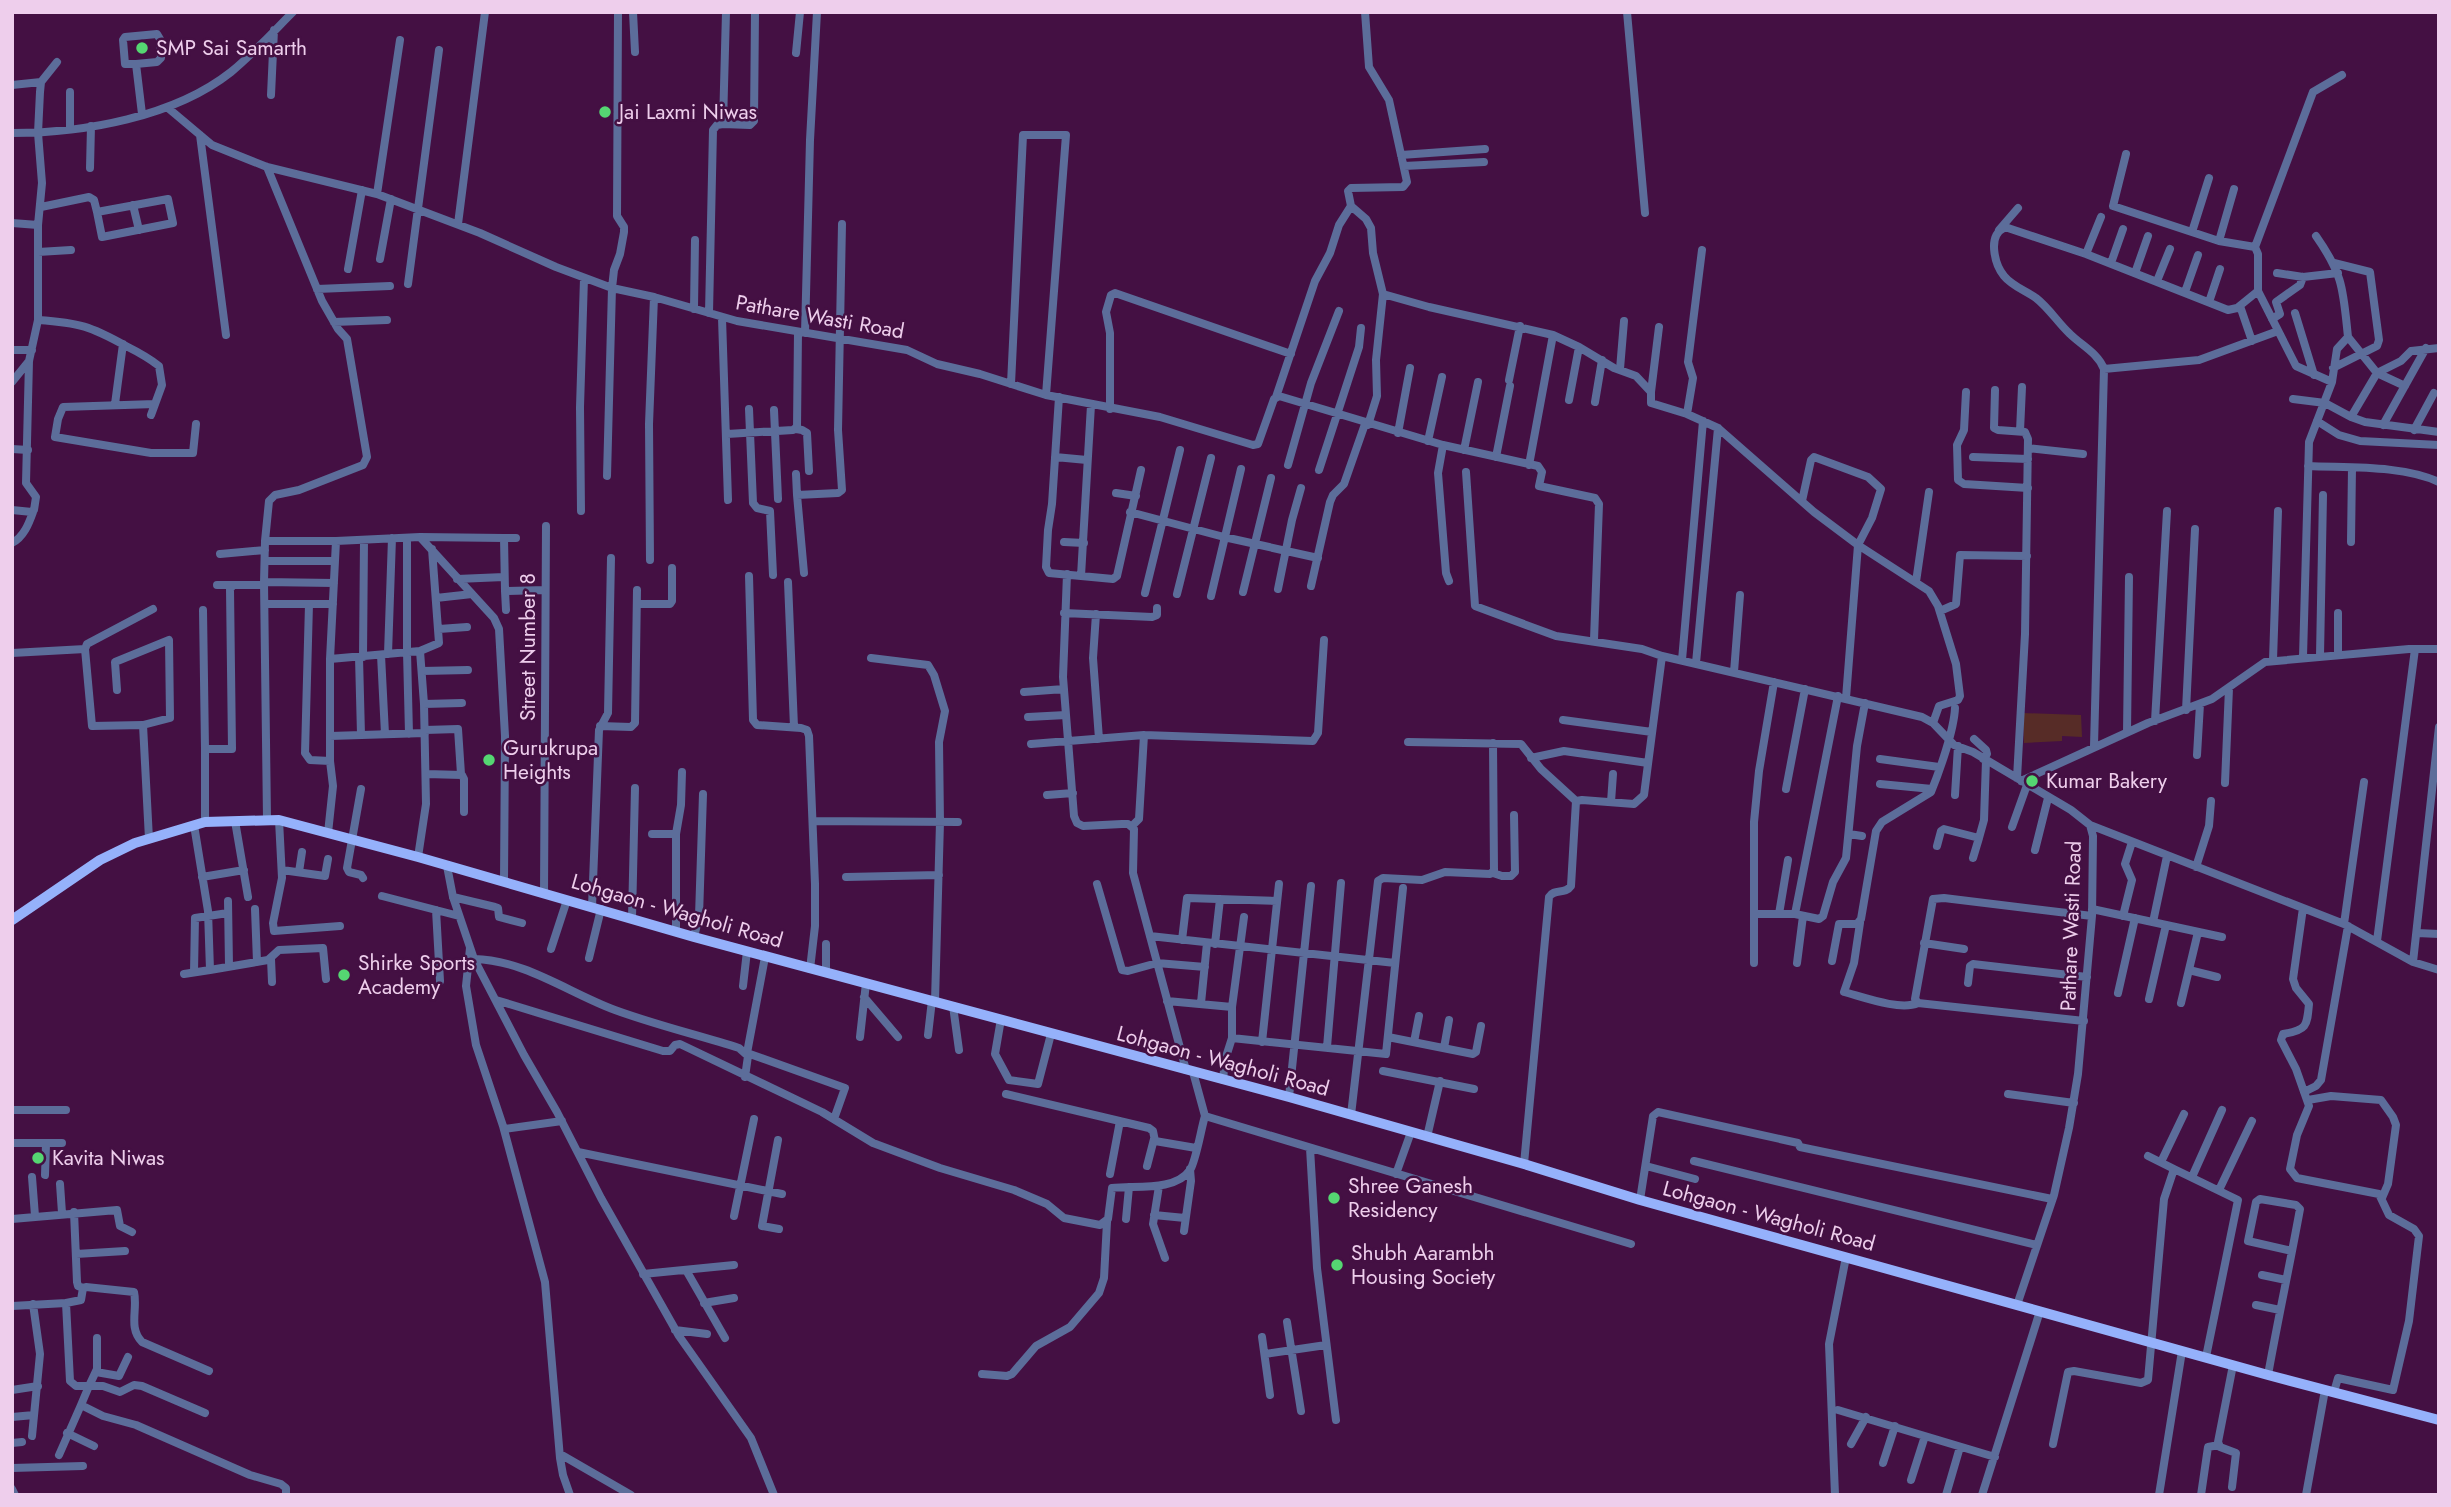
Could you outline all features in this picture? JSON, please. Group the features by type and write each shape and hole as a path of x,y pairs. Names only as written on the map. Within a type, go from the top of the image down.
{"main road":[{"name":"Lohgaon - Wagholi Road","path":"12,920 100,860 149,839 205,822 279,820 418,857 765,957 1289,1097 1846,1258 2439,1420"}],"street":[{"path":"12,132 38,133 70,129 169,108 230,72 293,12"},
{"path":"458,224 485,12"},
{"path":"607,477 612,288 624,232 617,216 618,12"},
{"path":"634,12 635,52"},
{"path":"723,124 726,12"},
{"path":"709,313 713,130 717,125 750,125 754,121 755,12"},
{"path":"796,53 800,12"},
{"path":"796,429 817,12"},
{"path":"1348,191 1351,188 1403,187 1407,182 1389,100 1369,67 1365,12"},
{"path":"1627,12 1645,213"},
{"path":"271,95 274,30"},
{"path":"159,36 161,58 157,62 136,64 125,64 124,38 159,36"},
{"path":"377,194 400,40"},
{"path":"408,284 439,50"},
{"path":"12,543 18,541 24,531 33,512 36,497 26,483 29,360 38,320 41,159 38,133 41,82 57,62"},
{"path":"136,64 142,114"},
{"path":"2332,382 2295,366 2258,291 2258,254 2255,247 2313,92 2342,75"},
{"path":"12,85 41,82"},
{"path":"70,92 70,129"},
{"name":"Pathare Wasti Road","path":"169,108 212,145 267,167 377,194 458,224 584,278 722,318 908,350 937,364 981,374 1046,395 1160,417 1256,446 1276,397"},
{"path":"90,168 91,125"},
{"path":"200,135 226,335"},
{"path":"1011,384 1023,135 1066,135 1046,395"},
{"path":"1401,155 1485,149"},
{"path":"2126,154 2113,206 2116,209 2219,241 2255,247"},
{"path":"1404,166 1484,162"},
{"path":"267,167 317,289 348,343 366,461 363,465 307,488 270,498 264,583 267,819"},
{"path":"2192,232 2209,177"},
{"path":"1338,187 1348,191"},
{"path":"2219,241 2234,189"},
{"path":"348,269 362,190"},
{"path":"1311,586 1331,497 1344,484 1377,396 1376,359 1383,294 1373,253 1371,228 1352,206 1348,191"},
{"path":"41,207 89,197 94,200 102,237 173,223 168,200 97,212"},
{"path":"380,259 391,199"},
{"path":"134,205 139,230"},
{"path":"1352,206 1339,225 1330,253 1315,281 1276,397 1443,445 1529,464 1541,469 1538,484 1541,487 1595,498 1600,503 1594,640"},
{"path":"2018,208 1999,230 1994,242 2004,276 2041,302 2067,332 2095,356 2104,369 2094,746"},
{"path":"2086,254 2101,217"},
{"path":"12,223 38,225"},
{"path":"797,495 838,493 842,490 838,430 842,340 842,224"},
{"path":"1999,230 2008,228 2086,254 2228,310 2240,306 2258,291"},
{"path":"2111,263 2123,229"},
{"path":"2135,273 2148,236"},
{"path":"2316,236 2334,263 2343,287 2348,337 2376,373 2404,386"},
{"path":"694,309 695,240"},
{"path":"2157,281 2170,249"},
{"path":"38,252 71,250"},
{"path":"1687,414 1693,378 1688,362 1702,250"},
{"path":"2185,292 2198,255"},
{"path":"2333,368 2379,344 2372,276 2367,270 2334,263"},
{"path":"2208,302 2220,269"},
{"path":"2277,273 2303,277 2338,273"},
{"path":"2272,319 2280,314 2276,302 2300,285 2303,277"},
{"path":"580,512 584,278"},
{"path":"317,289 390,286"},
{"path":"1110,409 1110,333 1106,312 1111,295 1115,293 1291,354"},
{"path":"1383,294 1553,335 1636,376 1651,392"},
{"path":"650,560 649,424 654,297"},
{"path":"2240,306 2252,341"},
{"path":"1288,465 1311,383 1339,312"},
{"path":"2294,313 2314,375"},
{"path":"722,318 728,499"},
{"path":"38,320 93,328 159,366 162,385 151,415"},
{"path":"334,322 387,320"},
{"path":"1620,369 1624,321"},
{"path":"1496,457 1520,326"},
{"path":"1658,327 1651,403 1687,414 1718,428 1802,501 1858,545 1929,591 1940,611 1956,664 1960,696 1958,700 1939,706 1933,723"},
{"path":"1319,470 1359,347 1361,328"},
{"path":"2104,369 2199,360 2278,331"},
{"path":"1529,464 1553,335"},
{"path":"2303,657 2309,442 2332,382 2337,349 2348,337"},
{"path":"115,404 123,344"},
{"path":"1569,400 1579,347"},
{"path":"2383,425 2426,348"},
{"path":"2351,418 2376,373 2401,361 2411,351 2439,348"},
{"path":"12,350 32,351"},
{"path":"12,382 29,360"},
{"path":"1595,402 1602,360"},
{"path":"1398,433 1410,368"},
{"path":"1428,440 1442,377"},
{"path":"1464,450 1478,382"},
{"path":"2020,431 2022,387"},
{"path":"1994,390 1994,428 2020,431 2028,435 2021,781 2012,827"},
{"path":"1966,392 1964,429 1957,442 1958,481 1964,484 2028,488"},
{"path":"2414,429 2434,393"},
{"path":"1059,397 1046,570 1049,573 1115,578 1141,470"},
{"path":"2292,399 2325,403 2351,418 2365,422 2439,432"},
{"path":"155,404 63,407 55,437 151,453 193,453 196,424"},
{"path":"1081,576 1091,405"},
{"path":"749,409 753,503 757,508 770,511 773,575"},
{"path":"774,410 778,499"},
{"path":"1682,660 1703,421"},
{"path":"2318,421 2339,435 2360,442 2439,445"},
{"path":"1696,663 1718,428"},
{"path":"727,434 802,430 807,433 809,471"},
{"path":"1443,445 1438,472 1446,573 1449,581"},
{"path":"12,449 28,450"},
{"path":"2028,449 2083,454"},
{"path":"1145,593 1180,450"},
{"path":"1055,457 1087,460"},
{"path":"1797,962 1799,915 1842,697 1858,545 1881,492 1873,480 1814,457 1811,458 1802,501"},
{"path":"1973,457 2028,459"},
{"path":"1177,594 1211,458"},
{"path":"2308,466 2418,474 2439,482"},
{"path":"2351,542 2352,468"},
{"path":"1211,596 1241,469"},
{"name":"Pathare Wasti Road","path":"1466,472 1475,606 1556,636 1642,649 1922,717 1933,723 1958,746 2071,810 2090,825 2093,836 2092,913 2084,1021 2074,1103 2052,1199 2017,1305"},
{"path":"796,474 804,573"},
{"path":"1243,592 1271,478"},
{"path":"1278,589 1301,488"},
{"path":"1916,582 1929,492"},
{"path":"1116,493 1136,496"},
{"path":"2320,656 2323,495"},
{"path":"12,510 33,512"},
{"path":"2273,660 2278,511"},
{"path":"1130,512 1164,523 1192,527 1318,558"},
{"path":"2155,721 2166,512"},
{"name":"Street Number 8","path":"544,894 546,526"},
{"path":"2186,710 2195,529"},
{"path":"220,554 265,545 336,541 421,537 516,538"},
{"path":"421,537 494,618 499,629 505,736 504,882"},
{"path":"385,734 385,654 392,538"},
{"path":"407,538 410,734"},
{"path":"504,538 506,610"},
{"path":"361,735 364,540"},
{"path":"328,833 333,786 330,761 330,659 336,541"},
{"path":"1064,542 1084,543"},
{"path":"330,659 420,651 439,643 432,549"},
{"path":"1940,611 1956,604 1959,555 2027,556"},
{"path":"589,958 596,908 600,726 608,713 611,558"},
{"path":"265,561 335,561"},
{"path":"637,604 670,604 672,568"},
{"path":"1067,574 1064,689 1074,816 1080,825 1132,826"},
{"path":"749,576 753,720 757,725 794,727 804,729 808,733 815,926 810,969"},
{"path":"457,579 504,577"},
{"path":"2127,732 2129,577"},
{"path":"788,582 794,727"},
{"path":"217,585 334,583"},
{"path":"205,749 232,748 230,589 233,585"},
{"path":"505,591 545,590"},
{"path":"600,726 631,727 635,723 637,590"},
{"path":"436,598 472,594"},
{"path":"1734,672 1740,595"},
{"path":"264,604 333,604"},
{"path":"309,604 305,753 310,760 330,761"},
{"path":"1064,613 1153,617 1157,615 1157,608"},
{"path":"117,690 115,662 169,640 170,718 143,725 92,726 85,649 87,644 153,609"},
{"path":"203,610 205,822"},
{"path":"2338,613 2338,655"},
{"path":"1096,614 1093,658 1099,739"},
{"path":"439,629 467,627"},
{"path":"1031,744 1144,735 1313,741 1318,733 1325,640"},
{"path":"12,653 85,649"},
{"path":"2377,941 2415,649"},
{"path":"2021,781 2094,746 2212,699 2258,665 2273,660 2439,649"},
{"path":"418,857 426,804 420,651"},
{"path":"1408,742 1521,744 1553,782 1576,802 1634,804 1644,796 1662,656"},
{"path":"871,658 923,663 934,675 945,711 939,742 939,875 934,1000 928,1035"},
{"path":"422,671 468,670"},
{"path":"1754,963 1754,822 1759,772 1774,682"},
{"path":"2225,783 2229,688"},
{"path":"1024,692 1064,689"},
{"path":"1786,789 1805,689"},
{"path":"424,704 462,703"},
{"path":"1754,914 1822,918 1833,882 1846,858 1857,746 1865,703"},
{"path":"2197,755 2200,704"},
{"path":"1955,708 1954,728 1928,796 1882,822 1876,831 1854,963 1844,992 1899,1005 1911,1006 1918,1003 2084,1021"},
{"path":"1028,718 1066,715"},
{"path":"1563,720 1652,732"},
{"path":"143,725 149,839"},
{"path":"2413,962 2439,727"},
{"path":"330,736 410,734 458,729 461,774 464,779 464,812"},
{"path":"1132,826 1139,819 1144,735"},
{"path":"1973,858 1984,820 1987,754 1974,739"},
{"path":"1493,743 1493,873"},
{"path":"1955,795 1958,746"},
{"path":"1531,758 1564,751 1648,763"},
{"path":"1880,759 1939,767"},
{"path":"676,930 676,834 681,805 682,772"},
{"path":"426,774 461,774"},
{"path":"1611,802 1613,774"},
{"path":"2306,1096 2321,1080 2346,925 2364,782"},
{"path":"1880,784 1932,789"},
{"path":"632,918 635,788"},
{"path":"361,789 347,868 349,872 363,878"},
{"path":"1046,795 1073,793"},
{"path":"694,937 699,916 703,794"},
{"path":"2035,850 2048,798"},
{"path":"2196,867 2209,826 2211,801"},
{"path":"1524,1164 1549,897 1572,886 1576,802"},
{"path":"1351,1115 1378,880 1422,880 1445,872 1511,876 1515,872 1514,815"},
{"path":"279,820 282,883 273,923 274,931 340,926"},
{"path":"235,821 248,897"},
{"path":"813,821 958,822"},
{"path":"194,825 208,915 210,970"},
{"path":"2090,825 2346,925 2413,962 2439,970"},
{"path":"1132,826 1133,873 1167,1001 1205,1116 1190,1169 1191,1181 1184,1231"},
{"path":"1937,846 1944,829 1979,838"},
{"path":"652,834 676,834"},
{"path":"1849,834 1862,836"},
{"path":"2428,840 2439,844"},
{"path":"2123,916 2132,880 2125,864 2132,842"},
{"path":"299,872 302,852"},
{"path":"2154,922 2167,856"},
{"path":"282,870 325,876 328,859"},
{"path":"1779,914 1788,860"},
{"path":"447,866 453,897 474,959 675,1330 751,1438 774,1495"},
{"path":"202,877 244,870"},
{"path":"846,877 939,875"},
{"path":"1327,1047 1341,883"},
{"path":"1097,884 1122,970 1128,971 1157,963 1205,967"},
{"path":"1262,1042 1279,884"},
{"path":"1289,1097 1311,886"},
{"path":"1232,1038 1386,1054 1403,888"},
{"path":"382,896 459,916"},
{"path":"453,897 498,908 499,917 522,923"},
{"path":"1918,1003 1915,999 1924,943 1932,902 1937,898 2123,916 2222,937"},
{"path":"1182,940 1185,899 1277,901"},
{"path":"1201,1003 1205,967 1220,899"},
{"path":"551,949 568,900"},
{"path":"228,901 229,966"},
{"path":"2303,908 2293,979 2296,988 2309,1004 2307,1023 2304,1028 2283,1034 2281,1040 2306,1096 2308,1112 2297,1135 2290,1164 2293,1174 2297,1178 2373,1192 2382,1198 2389,1215 2414,1229 2419,1236 2409,1321 2393,1390 2338,1378 2330,1391 2306,1495"},
{"path":"255,909 257,961"},
{"path":"436,910 440,981"},
{"path":"194,972 195,918 228,913"},
{"path":"1223,1080 1225,1060 1232,1038 1232,1007 1244,917"},
{"path":"2118,993 2135,918"},
{"path":"1832,961 1839,924 1860,923"},
{"path":"2149,999 2166,925"},
{"path":"2181,1003 2198,932"},
{"path":"2417,933 2439,934"},
{"path":"1150,936 1395,963"},
{"path":"1924,943 1964,949"},
{"path":"825,973 826,944"},
{"path":"184,974 271,958 279,950 323,948 326,979"},
{"path":"470,948 466,966 468,1008 476,1045 504,1129 545,1282 560,1454 570,1495"},
{"path":"743,986 747,951"},
{"path":"745,1077 765,957"},
{"path":"271,958 272,982"},
{"path":"474,959 506,964 558,983 612,1009 739,1048 845,1088 834,1119"},
{"path":"1968,983 1970,965 1973,964 2087,977"},
{"path":"2189,970 2217,977"},
{"path":"860,1037 866,983"},
{"path":"864,997 898,1037"},
{"path":"496,1000 663,1051 670,1051 680,1044 834,1119 878,1145 940,1168 1014,1190 1047,1204 1064,1218 1100,1225 1107,1222"},
{"path":"1167,1001 1232,1007"},
{"path":"953,1006 959,1050"},
{"path":"1415,1042 1419,1016"},
{"path":"1001,1019 994,1050 1009,1080 1038,1084 1051,1034"},
{"path":"1444,1048 1449,1020"},
{"path":"1388,1037 1475,1053 1481,1026"},
{"path":"1384,1070 1474,1089"},
{"path":"1427,1136 1440,1081"},
{"path":"1006,1094 1152,1129 1154,1139 1147,1166"},
{"path":"2008,1094 2074,1103"},
{"path":"2306,1096 2381,1100 2393,1116 2396,1125 2388,1184 2382,1198"},
{"path":"12,1111 65,1110"},
{"path":"2192,1177 2222,1110"},
{"path":"1640,1200 1653,1116 1658,1112 1798,1143 1800,1147 2052,1199"},
{"path":"2161,1162 2184,1114"},
{"path":"1205,1116 1631,1244"},
{"path":"734,1216 754,1119"},
{"path":"504,1129 562,1121"},
{"path":"1110,1174 1120,1121"},
{"path":"2219,1190 2252,1121"},
{"path":"1396,1174 1411,1132"},
{"path":"1154,1139 1196,1148"},
{"path":"778,1140 762,1226 779,1229"},
{"path":"12,1143 62,1143"},
{"path":"45,1175 46,1144"},
{"path":"1310,1148 1317,1268 1336,1420"},
{"path":"578,1152 782,1194"},
{"path":"2148,1156 2238,1200 2206,1357"},
{"path":"1694,1161 2037,1245"},
{"path":"1646,1166 1695,1179"},
{"path":"982,1374 1012,1374 1036,1346 1070,1327 1099,1293 1104,1278 1110,1190 1114,1187 1159,1186 1178,1179 1190,1169"},
{"path":"2053,1444 2068,1372 2144,1383 2150,1377 2164,1199 2174,1169"},
{"path":"32,1177 35,1216"},
{"path":"60,1184 62,1213"},
{"path":"1159,1186 1154,1228 1165,1258"},
{"path":"1126,1219 1129,1187"},
{"path":"2267,1374 2292,1251 2299,1207 2260,1199 2256,1202 2248,1241 2292,1251"},
{"path":"12,1219 117,1210 121,1226 132,1232"},
{"path":"74,1212 78,1286 134,1292 136,1336 142,1342 209,1371"},
{"path":"1154,1215 1185,1218"},
{"path":"76,1254 125,1251"},
{"path":"1835,1495 1829,1344 1846,1258"},
{"path":"643,1274 734,1265"},
{"path":"686,1270 725,1338"},
{"path":"2262,1275 2286,1280"},
{"path":"12,1307 81,1300 83,1288"},
{"path":"704,1303 734,1298"},
{"path":"66,1303 71,1381 76,1386 103,1386 120,1392 134,1385 142,1386 205,1413"},
{"path":"32,1436 40,1354 33,1304"},
{"path":"2256,1305 2280,1310"},
{"path":"1982,1495 2040,1311"},
{"path":"1287,1322 1301,1411"},
{"path":"675,1330 707,1335"},
{"path":"1262,1337 1270,1395"},
{"path":"59,1455 96,1372 97,1338"},
{"path":"1265,1354 1326,1345"},
{"path":"2159,1495 2182,1351"},
{"path":"96,1372 119,1376 128,1357"},
{"path":"2219,1445 2218,1438 2233,1365"},
{"path":"12,1390 38,1386"},
{"path":"80,1405 103,1416 136,1425 250,1475 281,1484 286,1488 286,1495"},
{"path":"1838,1410 1996,1457"},
{"path":"12,1417 34,1415"},
{"path":"1851,1444 1866,1417"},
{"path":"1883,1463 1895,1426"},
{"path":"67,1433 94,1446"},
{"path":"1911,1479 1925,1436"},
{"path":"12,1443 22,1442"},
{"path":"2201,1495 2208,1447 2219,1445 2236,1453 2232,1487"},
{"path":"1946,1495 1960,1447"},
{"path":"560,1454 631,1495"},
{"path":"12,1468 83,1466"},
{"path":"12,1489 15,1495"}],"shaded area":[{"path":"2023,713 2081,715 2082,737 2062,736 2062,741 2024,743"}],"place":[{"name":"SMP Sai Samarth","path":"142,48"},
{"name":"Jai Laxmi Niwas","path":"605,112"},
{"name":"Gurukrupa Heights","path":"489,760"},
{"name":"Kumar Bakery","path":"2032,781"},
{"name":"Shirke Sports Academy","path":"344,975"},
{"name":"Kavita Niwas","path":"38,1158"},
{"name":"Shree Ganesh Residency","path":"1334,1198"},
{"name":"Shubh Aarambh Housing Society","path":"1337,1265"}]}
